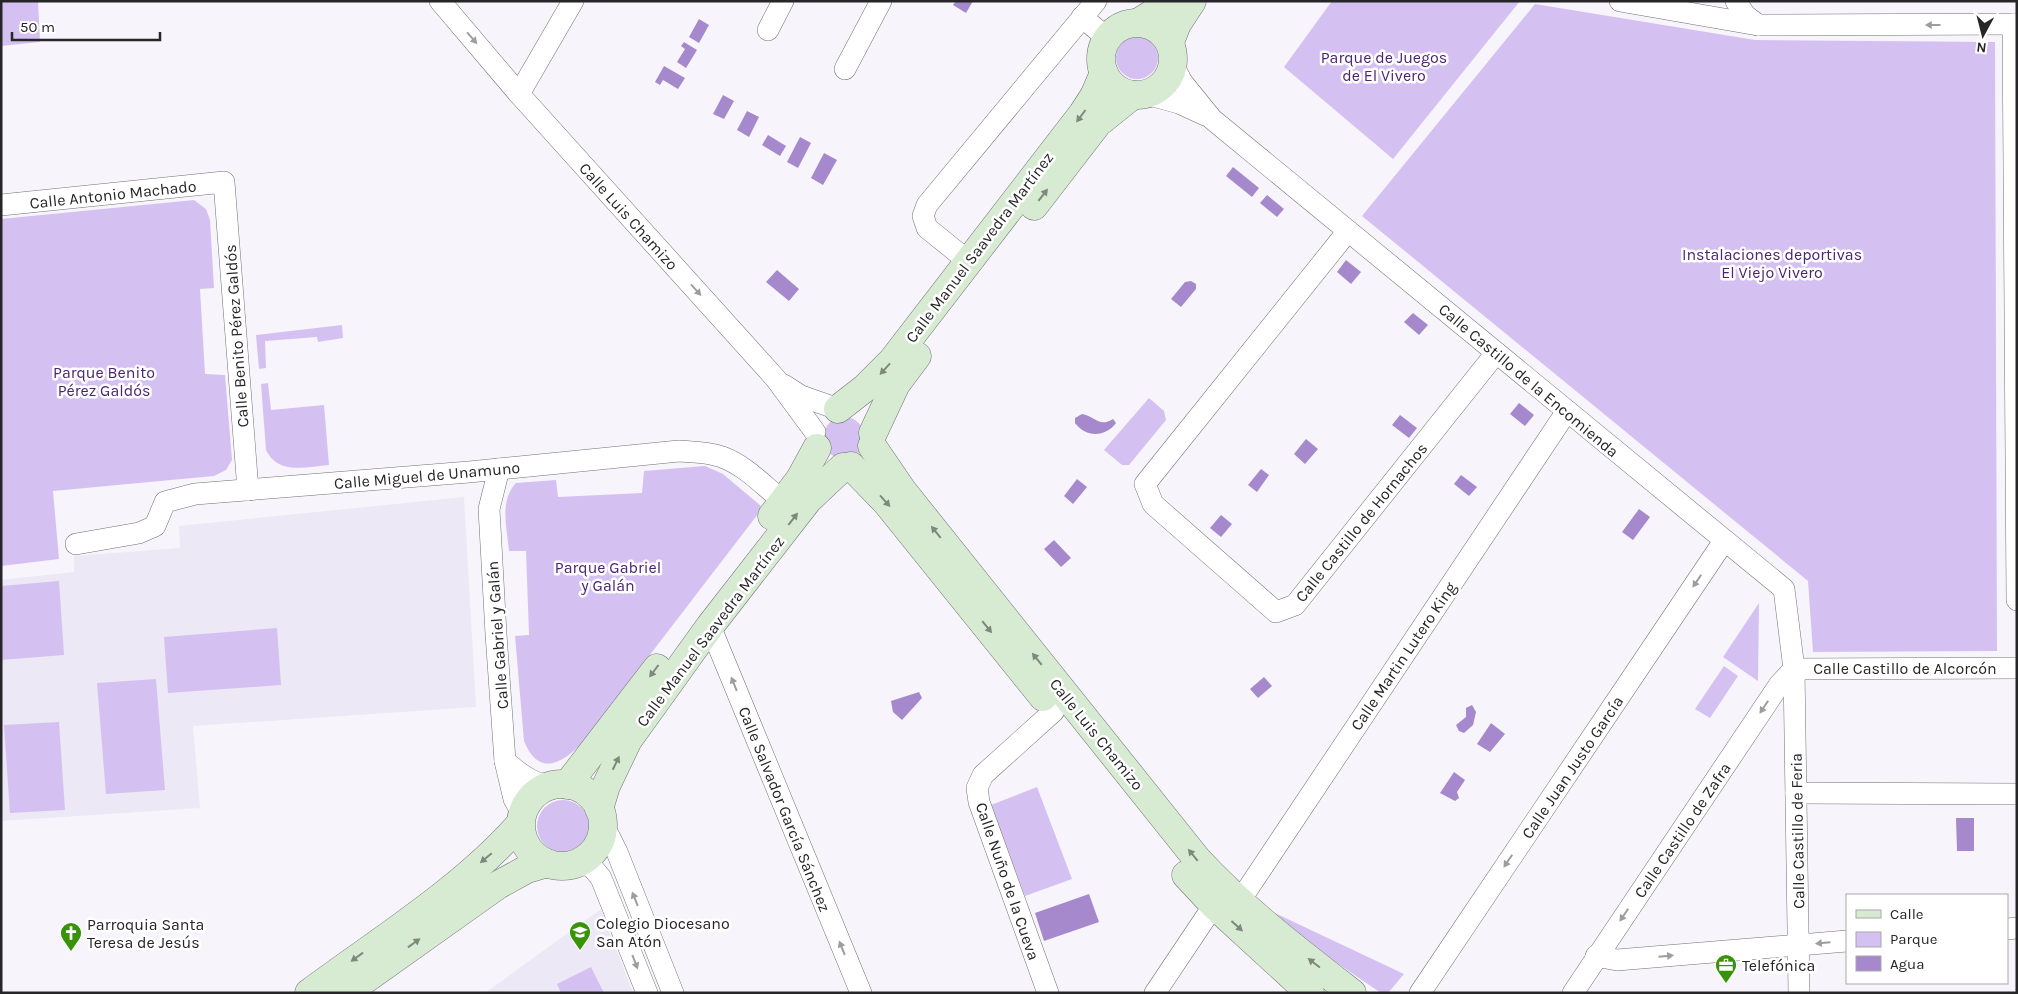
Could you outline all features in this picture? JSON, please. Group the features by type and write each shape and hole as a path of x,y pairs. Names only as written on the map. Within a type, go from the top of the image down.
{"main road":[{"path":"1140,22 1155,12 1166,1"},
{"path":"1171,54 1154,26 1140,22 1127,24 1116,29 1108,38 1101,54 1107,80 1118,90 1139,94 1162,86 1169,76 1177,24 1192,1"},
{"name":"Calle Manuel Saavedra Martínez","path":"838,409 870,384 892,361 1083,113 1094,96 1104,73"},
{"name":"Calle Manuel Saavedra Martínez","path":"873,440 896,384 928,342 1098,124 1139,94"},
{"path":"846,408 860,413 870,425 873,440 866,458 847,467 827,461 816,440 823,417 838,409 846,408"},
{"name":"Calle Manuel Saavedra Martínez","path":"557,785 800,479 816,440"},
{"name":"Calle Luis Chamizo","path":"873,440 902,490 1196,859 1227,903 1310,993"},
{"name":"Calle Manuel Saavedra Martínez","path":"601,816 606,786 628,740 710,626 808,500 847,467"},
{"name":"Calle Luis Chamizo","path":"847,467 886,502 1181,869 1352,993"},
{"path":"309,993 447,891 492,854 521,819 527,804 534,795 557,785 588,794 601,816 597,846 590,855 578,862 558,866 547,863 536,857 528,848 521,819"},
{"path":"346,993 498,885 527,869 547,863"}],"street":[{"name":"Calle Luis Chamizo","path":"440,1 519,94 776,379 816,440"},
{"path":"519,94 573,1"},
{"path":"768,30 783,1"},
{"path":"845,69 881,1"},
{"path":"968,261 927,228 924,222 924,210 1096,1"},
{"path":"1620,1 1768,26 2015,24 2017,600"},
{"path":"1736,1 1745,15 1768,26"},
{"path":"1082,17 1108,38"},
{"name":"Calle Castillo de la Encomienda","path":"1171,54 1182,82 1212,119 1724,541 1784,588 1794,669"},
{"name":"Calle Castillo de la Encomienda","path":"1139,94 1179,103 1212,119"},
{"name":"Calle Antonio Machado","path":"1,205 224,182"},
{"name":"Calle Benito Pérez Galdós","path":"224,182 248,490"},
{"name":"Calle Castillo de Hornachos","path":"1348,231 1145,484 1153,504 1276,612 1295,605 1496,353"},
{"path":"776,379 801,396 838,409"},
{"name":"Calle Martin Lutero King","path":"1155,993 1227,903 1567,411"},
{"name":"Calle Miguel de Unamuno","path":"76,544 139,533 155,526 165,502 195,494 679,452 706,453 723,457 783,501"},
{"name":"Calle Gabriel y Galán","path":"499,469 489,509 505,761 521,819"},
{"name":"Calle Gabriel y Galán","path":"462,472 474,484 489,509"},
{"name":"Calle Juan Justo García","path":"1420,993 1724,541"},
{"name":"Calle Salvador García Sánchez","path":"710,626 860,993"},
{"name":"Calle Castillo de Alcorcón","path":"1794,669 2017,668"},
{"name":"Calle Castillo de Feria","path":"1794,669 1799,993"},
{"name":"Calle Castillo de Zafra","path":"1572,993 1779,685 1794,669"},
{"name":"Calle Nuño de la Cueva","path":"1048,993 979,802 977,788 983,775 1054,710"},
{"path":"505,761 530,781 557,785"},
{"path":"1796,793 2017,794"},
{"path":"601,816 673,993"},
{"path":"578,862 592,867 601,878 647,993"},
{"path":"1596,956 1617,960 1846,942"}],"shaded area":[{"path":"464,497 476,707 193,726 200,808 1,821 1,580 74,572 74,556 180,548 179,526"},
{"name":"Colegio Diocesano San Atón","path":"601,909 633,993 485,993"}],"green space":[{"path":"1,1 38,1 40,42 1,46"},
{"name":"Parque de Juegos de El Vivero","path":"1332,1 1520,1 1393,159 1284,67"},
{"name":"Instalaciones deportivas El Viejo Vivero","path":"1535,4 1755,40 1995,42 1997,651 1813,652 1808,581 1362,216"},
{"path":"1141,37 1149,40 1155,46 1158,58 1155,70 1149,76 1133,79 1125,76 1119,70 1116,54 1119,46 1125,40"},
{"name":"Parque Benito Pérez Galdós","path":"194,200 206,209 210,220 214,288 200,289 205,374 225,375 232,460 226,470 214,476 53,491 59,559 1,566 1,219"},
{"path":"342,325 343,338 318,342 317,337 265,341 266,368 259,369 256,335"},
{"path":"268,383 271,410 324,405 329,465 293,468 278,463 271,458 266,450 261,384"},
{"path":"1149,398 1164,411 1166,420 1129,465 1122,465 1104,450"},
{"path":"840,417 848,417 859,423 865,438 859,453 848,459 840,459 829,453 823,442 823,434 829,423"},
{"name":"Parque Gabriel y Galán","path":"705,466 723,474 761,506 758,514 583,742 559,761 544,763 537,760 530,753 524,741 515,636 529,635 526,551 509,551 505,515 507,498 511,490 516,483 556,480 558,497 642,493 644,471"},
{"path":"59,581 64,655 1,660 1,586"},
{"path":"1759,603 1758,681 1723,657"},
{"path":"277,628 281,685 168,693 164,637"},
{"path":"1724,666 1738,676 1710,718 1695,709"},
{"path":"156,679 165,790 106,794 97,683"},
{"path":"59,722 65,810 10,813 4,725"},
{"path":"1037,787 1072,879 1025,896 991,805"},
{"path":"558,800 568,800 578,804 585,811 589,826 585,841 578,848 568,852 558,852 548,848 541,841 537,831 537,821 541,811 548,804"},
{"path":"1260,906 1404,974 1388,993 1381,993 1262,912"},
{"path":"591,967 604,993 561,993 557,984"}],"water":[{"path":"956,1 973,1 966,13 953,5"},
{"path":"699,19 709,25 699,43 689,37"},
{"path":"684,42 697,50 686,68 677,62 685,49 681,46"},
{"path":"664,66 685,78 678,89 663,80 660,85 655,82"},
{"path":"723,95 734,101 724,119 713,114"},
{"path":"747,111 759,117 749,137 737,130"},
{"path":"768,135 786,146 780,156 762,145"},
{"path":"800,137 811,143 798,168 787,162"},
{"path":"824,153 837,160 823,185 811,178"},
{"path":"1233,167 1259,188 1252,197 1226,176"},
{"path":"1267,195 1284,209 1277,217 1260,203"},
{"path":"1346,260 1361,272 1351,284 1337,272"},
{"path":"777,270 799,289 789,301 766,282"},
{"path":"1191,281 1196,284 1196,289 1181,307 1171,299 1185,282"},
{"path":"1413,313 1428,325 1419,335 1404,322"},
{"path":"1519,403 1534,415 1525,426 1510,414"},
{"path":"1082,414 1100,422 1113,419 1116,423 1112,428 1102,433 1090,433 1075,423 1075,418"},
{"path":"1400,415 1417,428 1409,438 1392,425"},
{"path":"1306,439 1318,449 1305,464 1294,454"},
{"path":"1261,469 1269,475 1257,492 1248,485"},
{"path":"1461,475 1477,487 1469,496 1454,484"},
{"path":"1077,479 1087,487 1073,504 1064,496"},
{"path":"1639,509 1650,517 1633,540 1622,532"},
{"path":"1221,515 1232,524 1221,537 1210,528"},
{"path":"1054,540 1071,558 1061,567 1044,549"},
{"path":"1264,677 1272,686 1258,698 1250,689"},
{"path":"919,692 922,698 902,720 893,712 891,701"},
{"path":"1472,705 1476,712 1473,725 1464,733 1459,731 1456,725 1466,717 1466,708"},
{"path":"1491,723 1505,734 1490,752 1477,744"},
{"path":"1454,772 1465,780 1457,792 1459,798 1455,801 1440,793"},
{"path":"1956,818 1974,818 1974,851 1957,851"},
{"path":"1089,894 1099,922 1044,941 1035,913"}],"place":[{"name":"Colegio Diocesano San Atón","path":"580,951"},
{"name":"Parroquia Santa Teresa de Jesús","path":"71,952"},
{"name":"Telefónica","path":"1726,984"}]}
